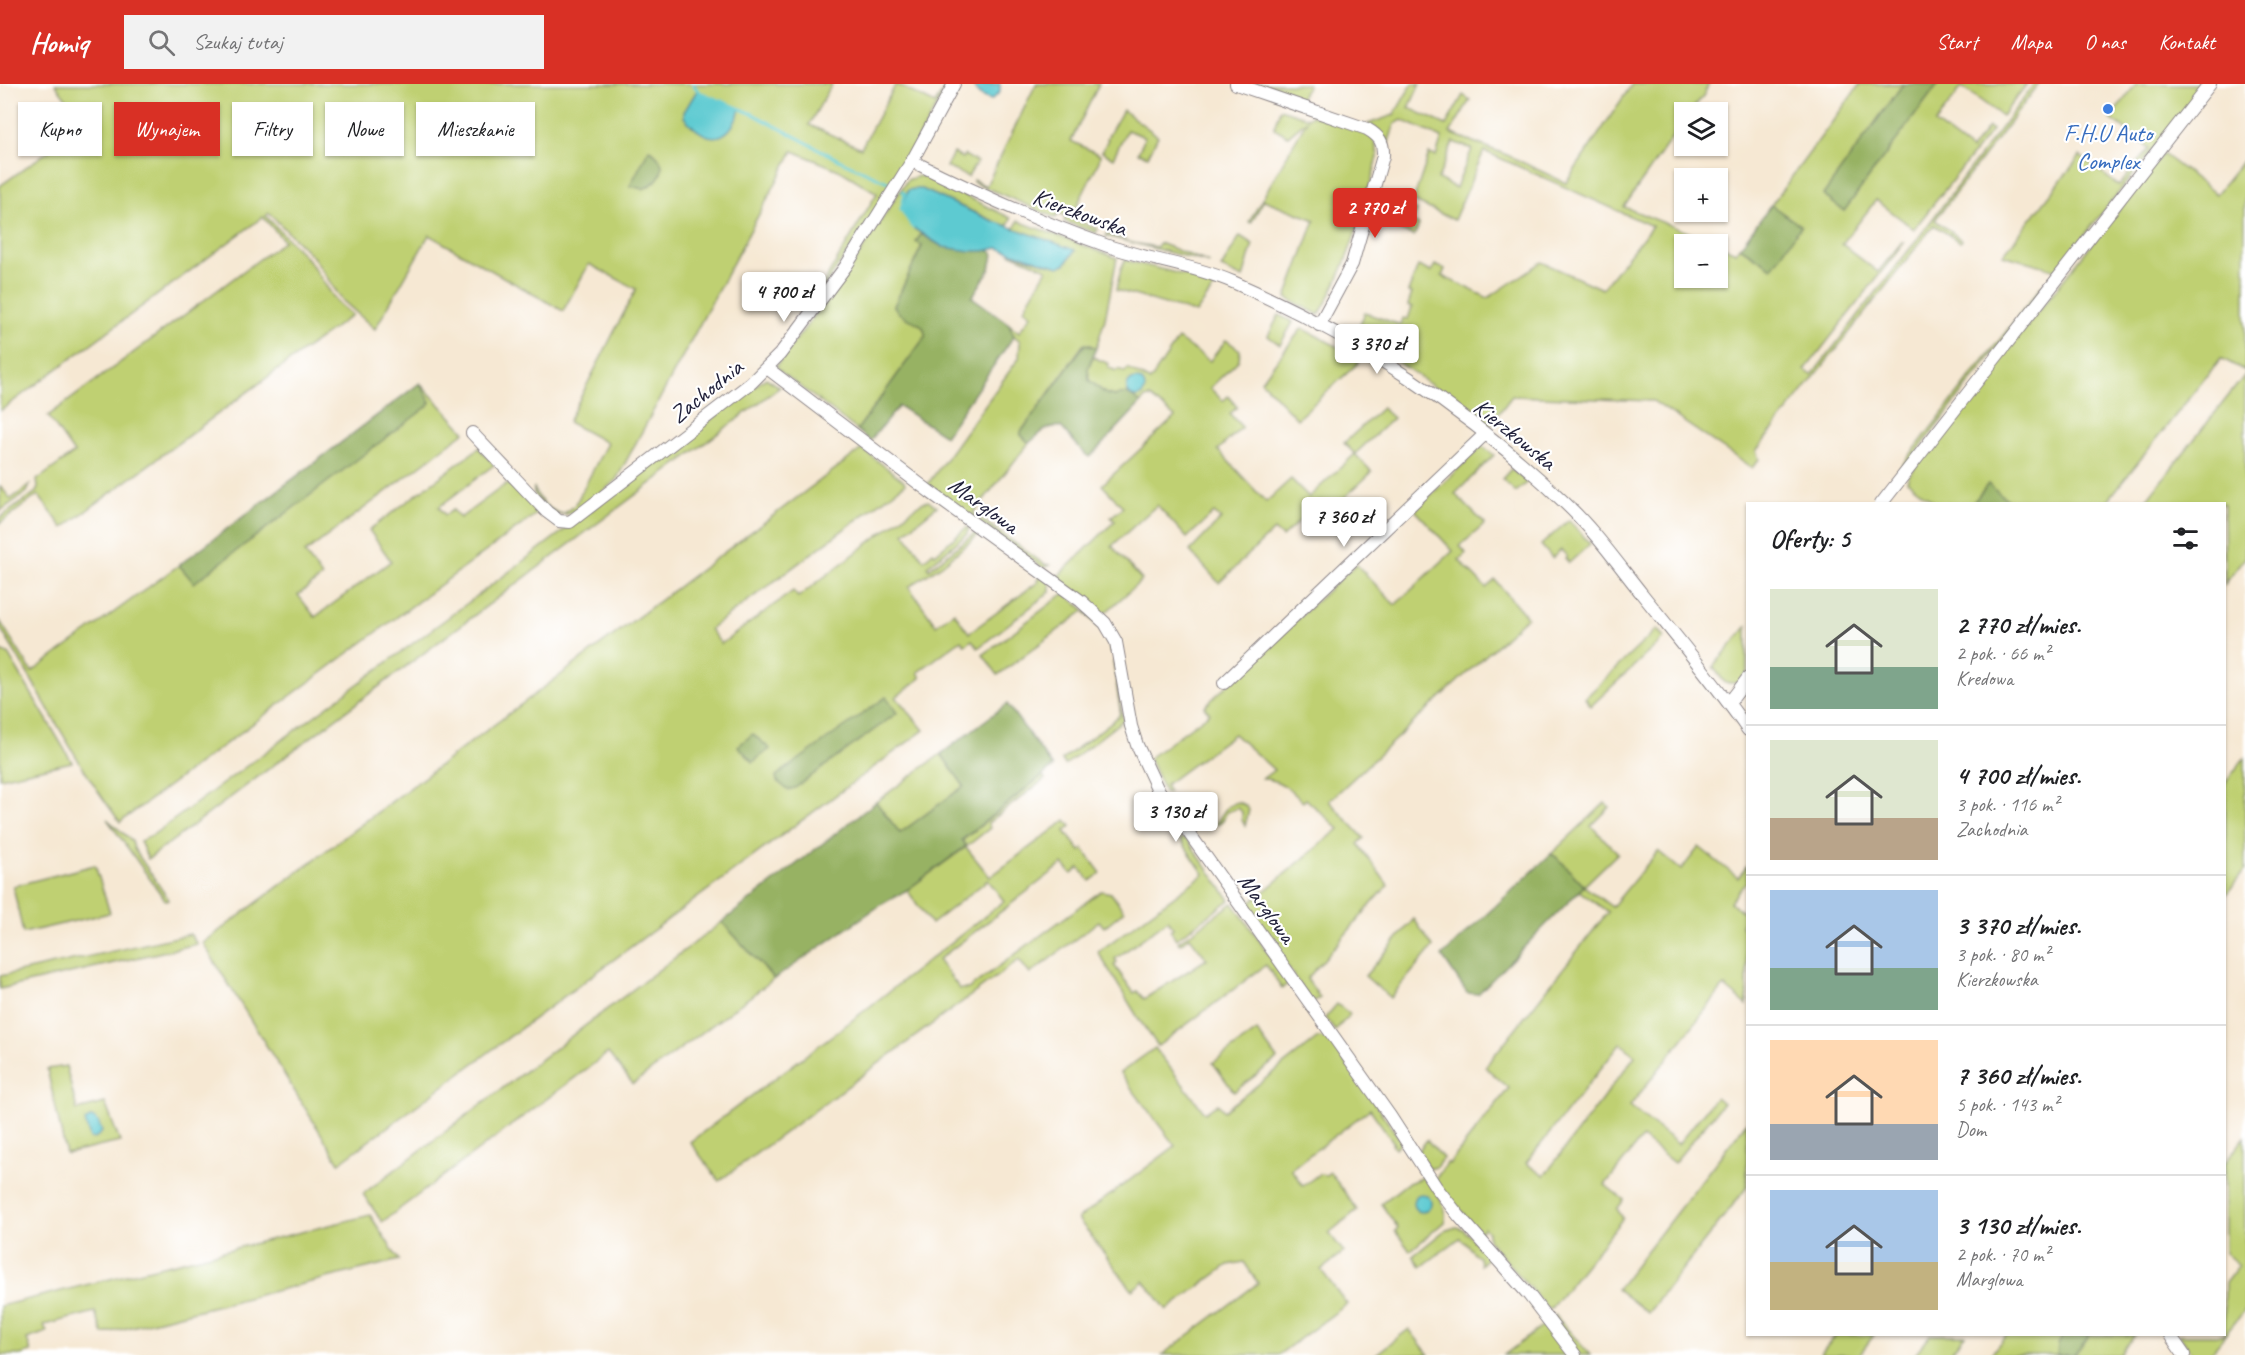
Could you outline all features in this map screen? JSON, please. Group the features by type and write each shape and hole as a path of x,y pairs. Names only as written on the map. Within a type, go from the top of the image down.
{"street":[{"name":"Zachodnia","path":"472,433 547,512 560,521 570,522 654,460 767,368 846,266 912,161 954,84"},
{"path":"1236,84 1368,129 1382,142 1383,156 1352,264 1319,325"},
{"path":"1883,502 2210,84"},
{"name":"Kierzkowska","path":"912,161 1018,212 1122,250 1215,275 1319,325 1395,369 1485,434 1539,479 1578,516 1681,641 1746,727"},
{"name":"Marglowa","path":"767,368 930,492 1081,601 1106,623 1116,642 1131,726 1137,746 1157,788 1390,1116 1436,1187 1529,1295 1575,1355"},
{"path":"1224,683 1485,434"},
{"path":"1729,704 1746,681"},
{"path":"2171,1336 2184,1355"}],"green space":[{"path":"55,84 832,84 809,125 861,148 896,84 935,104 949,84 884,196 849,251 811,304 877,193 841,171 793,151 616,480 591,502 572,513 563,514 575,505 607,443 568,422 636,289 589,264 563,311 429,235 375,329 342,300 314,258 269,213 266,216 310,262 337,302 352,315 63,528 38,495 0,523 0,518 36,492 37,480 74,453 48,416 284,241 263,217 0,411 0,186 42,156 102,156 102,102 69,102"},
{"path":"1036,84 1099,84 1071,141 1100,155 1071,218 1098,229 1096,233 1064,221 1066,216 1058,213 1056,218 973,182 973,180 986,186"},
{"path":"1253,84 1308,84 1300,100"},
{"path":"1412,84 1420,84 1409,108 1446,125 1463,95 1470,100 1450,133 1507,155 1566,183 1632,84 1709,84 1698,102 1674,102 1674,134 1624,207 1692,234 1674,234 1674,288 1728,288 1728,249 1736,252 1740,247 1771,267 1801,227 1771,205 1860,84 1903,84 1823,195 1844,211 1938,84 2027,84 2002,116 1962,87 1935,123 1971,150 1988,127 1992,130 1914,229 1876,200 1842,244 1878,272 1902,242 1904,243 1805,370 1812,375 2034,84 2039,84 1935,220 1962,240 1960,242 1934,225 1756,451 1759,459 1752,468 1653,401 1512,396 1489,426 1407,368 1355,335 1365,313 1401,325 1403,318 1408,319 1412,307 1408,305 1412,293 1408,292 1418,266 1431,272 1435,265 1445,269 1442,276 1488,298 1542,262 1602,289 1652,226 1484,151 1454,220 1413,201 1429,154 1436,156 1442,138 1402,120 1395,124 1388,144 1380,131 1368,124 1394,115","holes":["1453,142 1472,149 1456,188 1438,179"]},
{"path":"1903,84 1938,84 1844,211 1823,195"},
{"path":"2136,84 2205,84 2057,270 2003,255 2080,156 2119,186 2149,148 2110,118"},
{"path":"1280,109 1308,118 1312,115 1354,127 1373,139 1377,148 1378,157 1354,238 1339,277 1319,315 1286,298 1315,220 1264,200 1251,223 1249,222 1307,120 1288,136 1274,128"},
{"path":"1123,110 1158,136 1148,156 1138,153 1145,137 1127,130 1113,158 1102,152"},
{"path":"649,149 660,159 662,170 660,175 643,189 630,186"},
{"path":"953,153 962,158 964,155 977,162 968,177 946,167"},
{"path":"2163,154 2216,194 2245,158 2245,371 2221,358 2107,502 2010,502 1988,484 1974,502 1934,502 1907,481 1909,475"},
{"path":"919,176 926,177 1011,218 1007,227 922,189 913,228 921,234 916,242 922,245 894,306 922,326 925,337 857,430 776,366 850,269 907,180"},
{"path":"1376,194 1417,211 1412,222 1419,225 1414,236 1391,227 1375,217 1371,212"},
{"path":"1771,205 1801,226 1772,268 1740,247"},
{"path":"1018,221 1117,258 1105,319 1096,348 1089,344 1083,345 1021,432 1029,443 973,513 1044,564 1050,565 1043,568 927,485 1019,358 1020,341 1014,336 1009,324 1019,332 1031,315 1024,309 1047,269 1009,253 1059,267 1065,264 1075,251 1014,230"},
{"path":"1107,233 1130,242 1106,236"},
{"path":"921,234 943,247 991,250 993,255 990,269 972,297 1009,324 1014,336 945,436 899,406 870,441 857,430 925,337 925,331 920,325 904,317 894,306 922,246 916,242"},
{"path":"1240,236 1253,244 1243,278 1221,268"},
{"path":"1135,243 1157,247 1159,243 1210,263"},
{"path":"1125,260 1188,276 1215,286 1196,313 1116,290"},
{"path":"2047,283 1879,502 1874,502 2042,285"},
{"path":"1279,315 1293,322 1280,345 1268,336"},
{"path":"1302,328 1359,358 1358,363 1297,419 1261,381"},
{"path":"1178,339 1210,361 1226,340 1240,350 1239,360 1210,388 1223,401 1228,396 1237,407 1230,414 1242,427 1218,450 1266,502 1291,479 1309,497 1355,454 1372,472 1331,510 1321,501 1282,537 1274,530 1219,583 1190,551 1221,519 1214,513 1187,538 1157,505 1112,546 1142,580 1105,613 1102,613 1057,577 1115,521 1111,517 1123,507 1102,485 1175,417 1150,397 1145,398 1141,403 1125,394 1115,396 1106,394 1089,380 1088,368 1093,357 1109,364 1108,367 1116,371 1118,369 1125,372 1127,368 1150,381"},
{"path":"1085,344 1096,348 1088,368 1089,380 1106,394 1115,396 1125,394 1141,403 1090,457 1061,427 1048,429 1029,443 1021,432"},
{"path":"2245,375 2245,558 2226,583 2226,502 2145,502"},
{"path":"766,378 780,387 148,859 140,841 168,824 469,602"},
{"path":"420,383 465,432 305,553 322,577 298,595 315,617 391,561 369,530 479,448 494,465 439,507 445,515 453,510 460,518 506,484 517,488 539,512 120,822 73,751 0,628 0,621 32,672 179,565 194,582 430,402"},
{"path":"420,383 430,402 428,406 194,583 179,565"},
{"path":"1382,408 1393,418 1355,454 1344,443"},
{"path":"1482,446 1494,455 1455,494 1485,524 1460,546 1466,553 1459,560 1486,588 1495,580 1527,617 1329,801 1364,838 1358,844 1388,885 1307,979 1320,998 1312,1002 1228,881 1232,877 1251,902 1339,829 1306,799 1303,802 1289,789 1274,780 1262,779 1274,770 1234,734 1165,785 1169,792 1165,793 1149,758 1210,713 1204,707 1356,564 1395,605 1453,551 1415,510"},
{"path":"862,449 905,484 710,629 721,644 793,591 798,597 921,503 928,501 937,506 904,533 924,560 933,552 935,554 967,527 969,529 966,535 928,566 929,569 975,533 978,535 942,565 909,587 936,625 954,612 969,633 1038,582 1041,576 1050,583 1050,592 978,648 972,640 965,645 961,640 918,672 921,678 896,697 924,730 339,1163 203,943"},
{"path":"1511,469 1527,482 1516,492 1502,479"},
{"path":"1988,484 2010,502 1974,502"},
{"path":"30,485 27,492 0,511 0,486 11,499"},
{"path":"534,487 538,496 553,510 563,514 553,512 544,506 536,498"},
{"path":"1569,520 1590,544 1569,563 1565,558 1567,556 1561,550 1552,558 1541,545"},
{"path":"1063,594 1082,608 1102,628 1107,635 1112,653 1103,632 1084,611 998,675 983,655"},
{"path":"1746,627 1746,674 1739,683 1725,683 1713,667"},
{"path":"1657,629 1664,638 1591,706 1585,698"},
{"path":"0,651 8,654 72,762 0,778"},
{"path":"1113,661 1123,720 1065,765 1062,760 1119,716"},
{"path":"886,697 897,713 795,788 788,790 777,781 776,776"},
{"path":"1007,704 1053,767 962,840 966,846 907,890 882,904 774,979 722,922 876,802 900,833 964,786 941,754"},
{"path":"753,734 770,749 753,762 738,746"},
{"path":"941,754 964,786 900,833 876,802"},
{"path":"2245,757 2245,870 2226,895 2226,782"},
{"path":"1043,775 1045,779 988,823 990,828 966,847 962,841"},
{"path":"1237,802 1245,805 1249,810 1245,826 1242,812 1238,808 1227,812 1217,825 1216,823 1227,807"},
{"path":"1605,803 1610,807 1591,826 1618,853 1584,886 1558,858 1551,854"},
{"path":"107,819 132,841 134,849 169,900 165,900"},
{"path":"1066,820 1071,826 1065,831 1080,851 1083,849 1101,873 1090,881 1079,868 1072,874 1063,864 938,960 960,989 968,989 1101,891 1111,893 1124,911 1104,927 1099,921 1030,974 1019,960 719,1181 690,1142 850,1022 1004,901 988,880 931,924 907,890 966,847 990,877"},
{"path":"1186,838 1230,900 1176,939 1170,930 1173,928 1168,920 1115,959 1117,962 1114,965 1134,993 1137,991 1144,999 1207,959 1190,937 1180,944 1178,942 1233,903 1289,983 1282,988 1266,965 1158,1046 1098,952 1204,874 1180,839"},
{"path":"1699,847 1738,878 1746,867 1746,882 1730,902 1746,914 1741,926 1746,931 1746,1004 1724,986 1630,1106 1678,1144 1716,1097 1723,1103 1674,1163 1642,1138 1605,1185 1624,1200 1617,1209 1623,1218 1551,1308 1547,1308 1488,1240 1488,1232 1484,1228 1479,1232 1435,1180 1447,1162 1449,1164 1509,1088 1485,1067 1608,912 1579,891 1584,886 1612,907 1658,851 1681,870","holes":["1621,1043 1635,1056 1544,1176 1526,1163"]},
{"path":"1551,854 1558,858 1584,886 1478,994 1467,993 1442,956"},
{"path":"95,865 110,913 23,933 13,886"},
{"path":"1414,919 1433,947 1390,998 1365,976"},
{"path":"722,922 774,979 633,1084 608,1053 382,1222 363,1194"},
{"path":"190,934 197,944 0,989 0,976"},
{"path":"1337,1004 1350,1014 1335,1031 1325,1018"},
{"path":"1257,1031 1277,1059 1234,1092 1213,1063"},
{"path":"1318,1038 1329,1039 1402,1142 1395,1148 1392,1144 1394,1143 1370,1109 1291,1169 1303,1186 1319,1174 1326,1175 1330,1172 1357,1210 1329,1233 1344,1252 1321,1270 1347,1304 1278,1355 1162,1355 1258,1283 1244,1262 1228,1265 1167,1310 1144,1281 1132,1290 1078,1219 1175,1146 1120,1073 1155,1048 1205,1113 1218,1104 1224,1111"},
{"path":"66,1066 77,1110 105,1103 120,1142 66,1154 47,1069"},
{"path":"1746,1123 1746,1188 1648,1313 1617,1289"},
{"path":"2245,1137 2245,1310 2226,1334 2226,1282 2239,1265 2226,1254 2226,1162"},
{"path":"1427,1140 1443,1158 1436,1167 1429,1169 1418,1151"},
{"path":"1424,1177 1443,1204 1444,1222 1410,1251 1395,1231 1398,1228 1381,1204 1406,1184"},
{"path":"370,1215 399,1260 103,1334 95,1312 44,1325 47,1332 27,1339 31,1352 20,1355 0,1355 0,1306"},
{"path":"1456,1227 1463,1229 1489,1256 1480,1265 1479,1258 1460,1238 1421,1267 1413,1256 1444,1231"},
{"path":"1555,1315 1590,1355 1579,1355 1554,1318"},
{"path":"1547,1323 1568,1353 1566,1355 1504,1355"},
{"path":"1409,1329 1429,1355 1375,1355"},
{"path":"1835,1336 1873,1336 1859,1355 1820,1355"},
{"path":"1929,1336 1964,1336 1949,1355 1914,1355"},
{"path":"2005,1336 2134,1336 2119,1355 1990,1355"},
{"path":"2062,1336 2089,1336 2074,1355 2057,1355 2058,1345"},
{"path":"2180,1336 2224,1336 2209,1355 2193,1355"}],"water":[{"path":"973,84 1000,84 1000,92 992,100 978,93"},
{"path":"696,92 740,109 730,129 716,137 708,136 692,126 684,117 684,112"},
{"path":"922,189 988,219 1075,250 1065,264 1059,267 998,248 970,251 943,247 913,228 901,209 908,190"},
{"path":"1136,379 1142,382 1145,388 1142,394 1136,397 1130,394 1127,388 1130,382"},
{"path":"92,1117 98,1121 102,1132 94,1139 90,1138 85,1121"},
{"path":"1422,1194 1430,1199 1431,1203 1426,1211 1422,1212 1414,1207 1413,1203 1418,1195"}],"waterway":[{"path":"693,84 699,92 753,114 843,162 892,184"},
{"path":"902,191 905,194 901,209 913,228"}],"place":[{"name":"F.H.U Auto Complex","path":"2108,109"}]}
